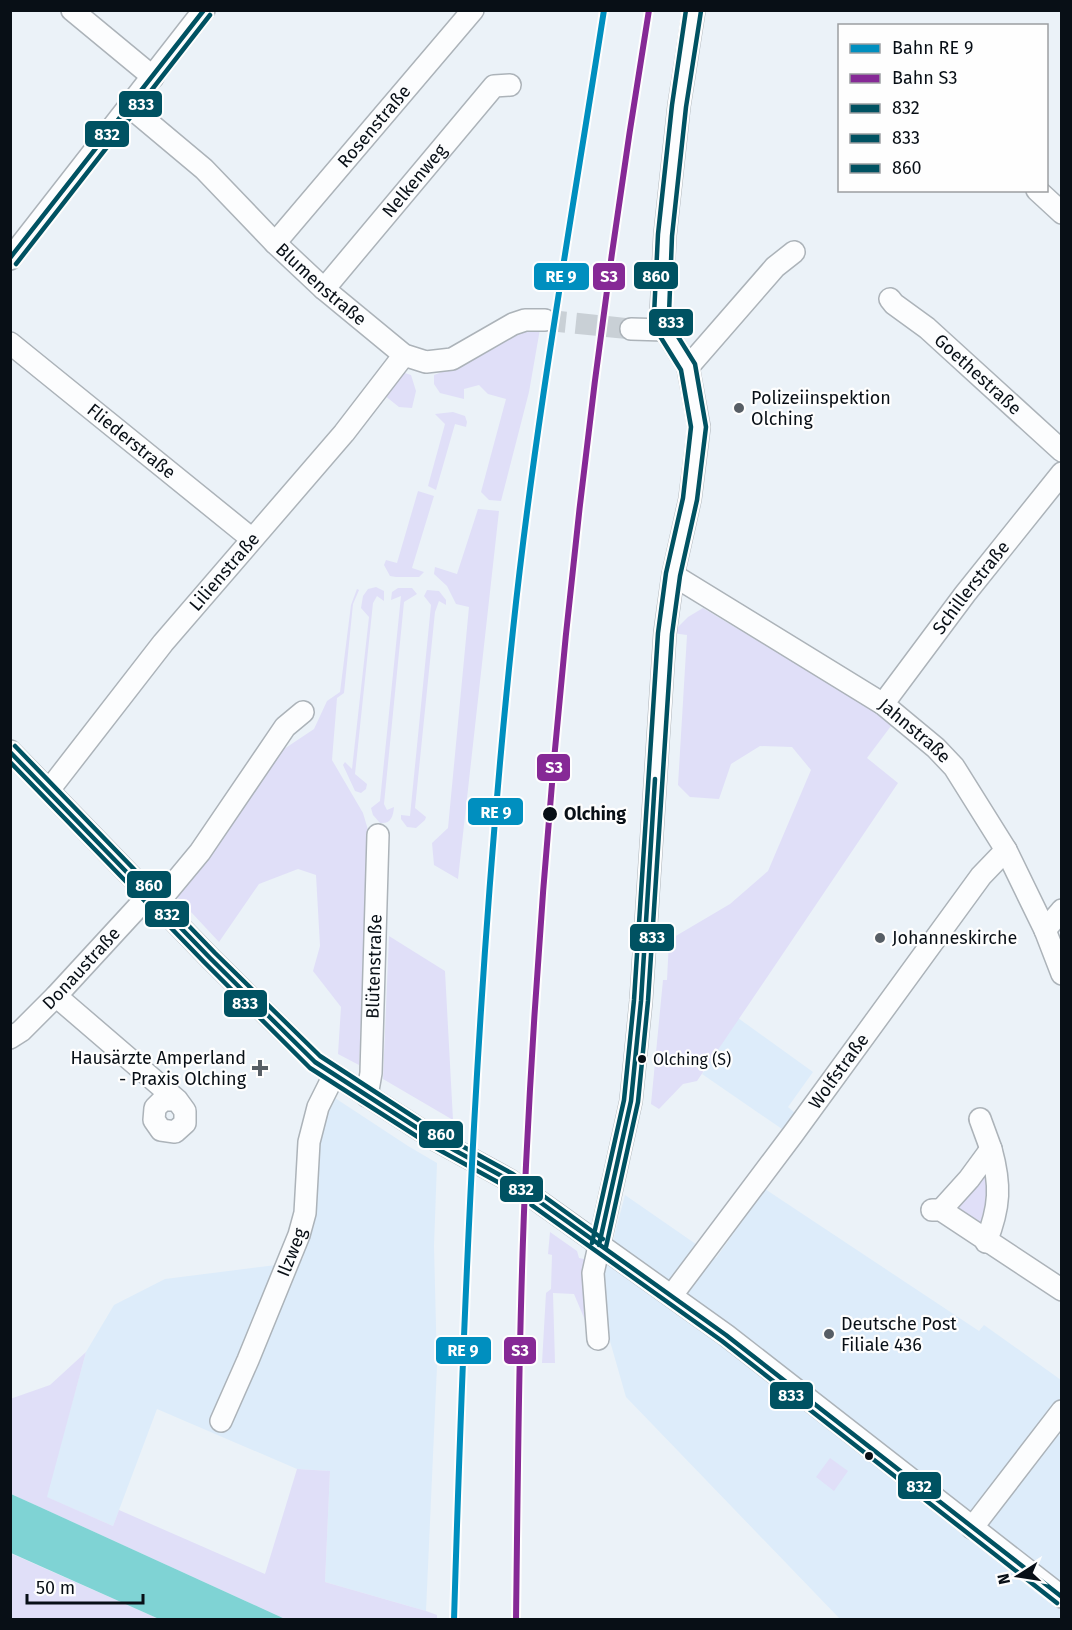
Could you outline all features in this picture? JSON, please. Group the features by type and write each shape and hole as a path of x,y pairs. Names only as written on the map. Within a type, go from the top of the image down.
{"street":[{"path":"72,10 153,77"},
{"path":"10,259 204,10"},
{"name":"Rosenstraße","path":"275,243 473,10"},
{"path":"598,1339 593,1273 631,1101 641,1001 665,633 690,499 699,427 688,367 665,330 661,315 665,235 679,106 694,10"},
{"name":"Nelkenweg","path":"324,289 494,86 510,85"},
{"name":"Blumenstraße","path":"130,107 204,168 275,243 324,289 404,355 426,362 441,362 465,353 513,324 525,320 545,320"},
{"path":"1039,192 1062,213"},
{"path":"688,367 775,267 794,252"},
{"name":"Goethestraße","path":"890,299 927,328 1062,451"},
{"path":"631,329 665,330"},
{"name":"Fliederstraße","path":"10,343 252,539"},
{"name":"Lilienstraße","path":"49,790 164,643 344,433 404,355"},
{"name":"Schillerstraße","path":"883,704 965,594 1062,474"},
{"name":"Jahnstraße","path":"674,575 883,704 936,748 954,767 1006,850 1045,930 1062,974"},
{"path":"157,894 200,852 285,728 303,712"},
{"path":"10,751 157,894 290,1039 315,1062 436,1140 509,1180 672,1295 1062,1597"},
{"name":"Blütenstraße","path":"367,1096 370,1073 378,835"},
{"name":"Wolfstraße","path":"672,1295 793,1134 981,876 1006,850"},
{"name":"Donaustraße","path":"10,1038 21,1031 157,894"},
{"path":"1045,930 1062,910"},
{"path":"56,996 177,1100"},
{"name":"Ilzweg","path":"221,1421 299,1235 305,1213 309,1142 318,1107 334,1075"},
{"path":"980,1119 998,1171 996,1218 986,1242"},
{"path":"992,1149 936,1210 1062,1290"},
{"path":"972,1528 1062,1412"}],"shaded area":[{"path":"540,329 529,392 501,501 489,500 481,492 506,399 488,394 479,385 464,389 464,399 440,393 434,384 434,375 453,368 517,332"},
{"path":"402,372 411,375 416,391 412,408 399,407 384,395"},
{"path":"453,412 465,416 466,427 455,424 436,490 428,486 445,424 435,414"},
{"path":"418,491 434,496 412,568 424,572 419,577 390,576 384,565 386,560 397,563"},
{"path":"478,509 499,511 458,879 434,865 432,843 448,828 469,607 456,604 447,586 434,574 435,567 457,574"},
{"path":"376,587 384,591 384,601 377,596 373,603 355,774 367,784 366,789 361,793 355,791 343,765 345,762 352,769 369,617 361,608 363,596 368,589"},
{"path":"398,588 412,588 417,594 404,602 384,804 387,810 394,807 391,819 380,823 373,815 371,808 380,801 401,596 391,600 392,592"},
{"path":"357,589 359,590 353,604 344,693 337,698 332,760 363,813 371,840 359,1065 338,1054 341,1007 313,971 320,946 316,875 298,869 259,884 219,942 177,897 281,751 314,729 327,701 340,692 351,605"},
{"path":"427,590 439,591 446,600 446,605 439,601 435,612 415,808 426,817 416,828 407,827 401,815 410,816 431,605 424,596"},
{"path":"703,608 894,722 867,758 898,783 697,1081 683,1084 659,1109 651,1104 663,980 667,980 669,940 730,904 768,871 811,770 792,747 760,746 731,764 719,799 690,797 678,785 687,635 672,633 688,617"},
{"path":"389,936 445,971 453,1120 383,1079"},
{"path":"738,1018 813,1072 788,1107 795,1113 782,1129 702,1074"},
{"path":"335,1098 437,1163 434,1246 437,1366 426,1611 325,1582 330,1471 297,1469 157,1409 113,1526 46,1497 86,1352 114,1305 165,1279 276,1265 303,1259 312,1200 318,1125 325,1105"},
{"path":"989,1169 986,1228 949,1208"},
{"path":"765,1189 979,1331 984,1325 1061,1380 1061,1411 1050,1427 1061,1437 1061,1619 840,1619 626,1397 606,1327 605,1309 605,1271 625,1195 716,1258"},
{"path":"550,1232 577,1251 579,1258 584,1259 585,1291 592,1337 574,1294 553,1293 555,1363 542,1363 546,1293 551,1289 552,1255 548,1254"},
{"path":"86,1352 47,1497 113,1526 119,1510 265,1574 297,1469 330,1471 325,1582 426,1611 437,1615 437,1619 285,1619 11,1494 10,1399 50,1385"},
{"path":"830,1458 848,1471 834,1491 816,1477"},
{"path":"10,1553 159,1619 11,1619"}],"water":[{"path":"11,1494 285,1619 159,1619 11,1553"}],"tunnel":[{"path":"545,320 631,329"}],"transit line":[{"name":"832","path":"10,258 204,10"},
{"path":"454,1620 474,1124 490,877 501,753 532,474 604,10"},
{"name":"860","path":"592,1243 624,1100 634,1000 658,633 666,573 683,498 691,427 681,370 658,333 654,315 658,234 672,105 686,10"},
{"name":"833","path":"606,1247 638,1102 648,1001 672,634 680,576 697,500 706,427 695,364 672,327 669,314 672,236 686,107 701,11"},
{"name":"833","path":"16,264 210,15"},
{"name":"860","path":"15,746 215,953 320,1056 440,1134 513,1174 603,1239"},
{"name":"832","path":"10,752 210,958 315,1062 436,1140 509,1180 726,1335 1062,1597"},
{"name":"833","path":"10,762 310,1068 432,1146 505,1186 722,1341 1057,1603"},
{"name":"832","path":"599,1245 631,1101 641,1001 655,779"}],"rail line":[{"name":"S3","path":"516,1620 519,1392 526,1165 544,875 587,442 626,154 649,10"}],"place":[{"name":"Polizeiinspektion Olching","path":"739,408"},
{"name":"Olching","path":"550,814"},
{"name":"Johanneskirche","path":"880,938"},
{"name":"Olching (S)","path":"642,1059"},
{"name":"Hausärzte Amperland - Praxis Olching","path":"260,1068"},
{"name":"Deutsche Post Filiale 436","path":"829,1334"}]}
